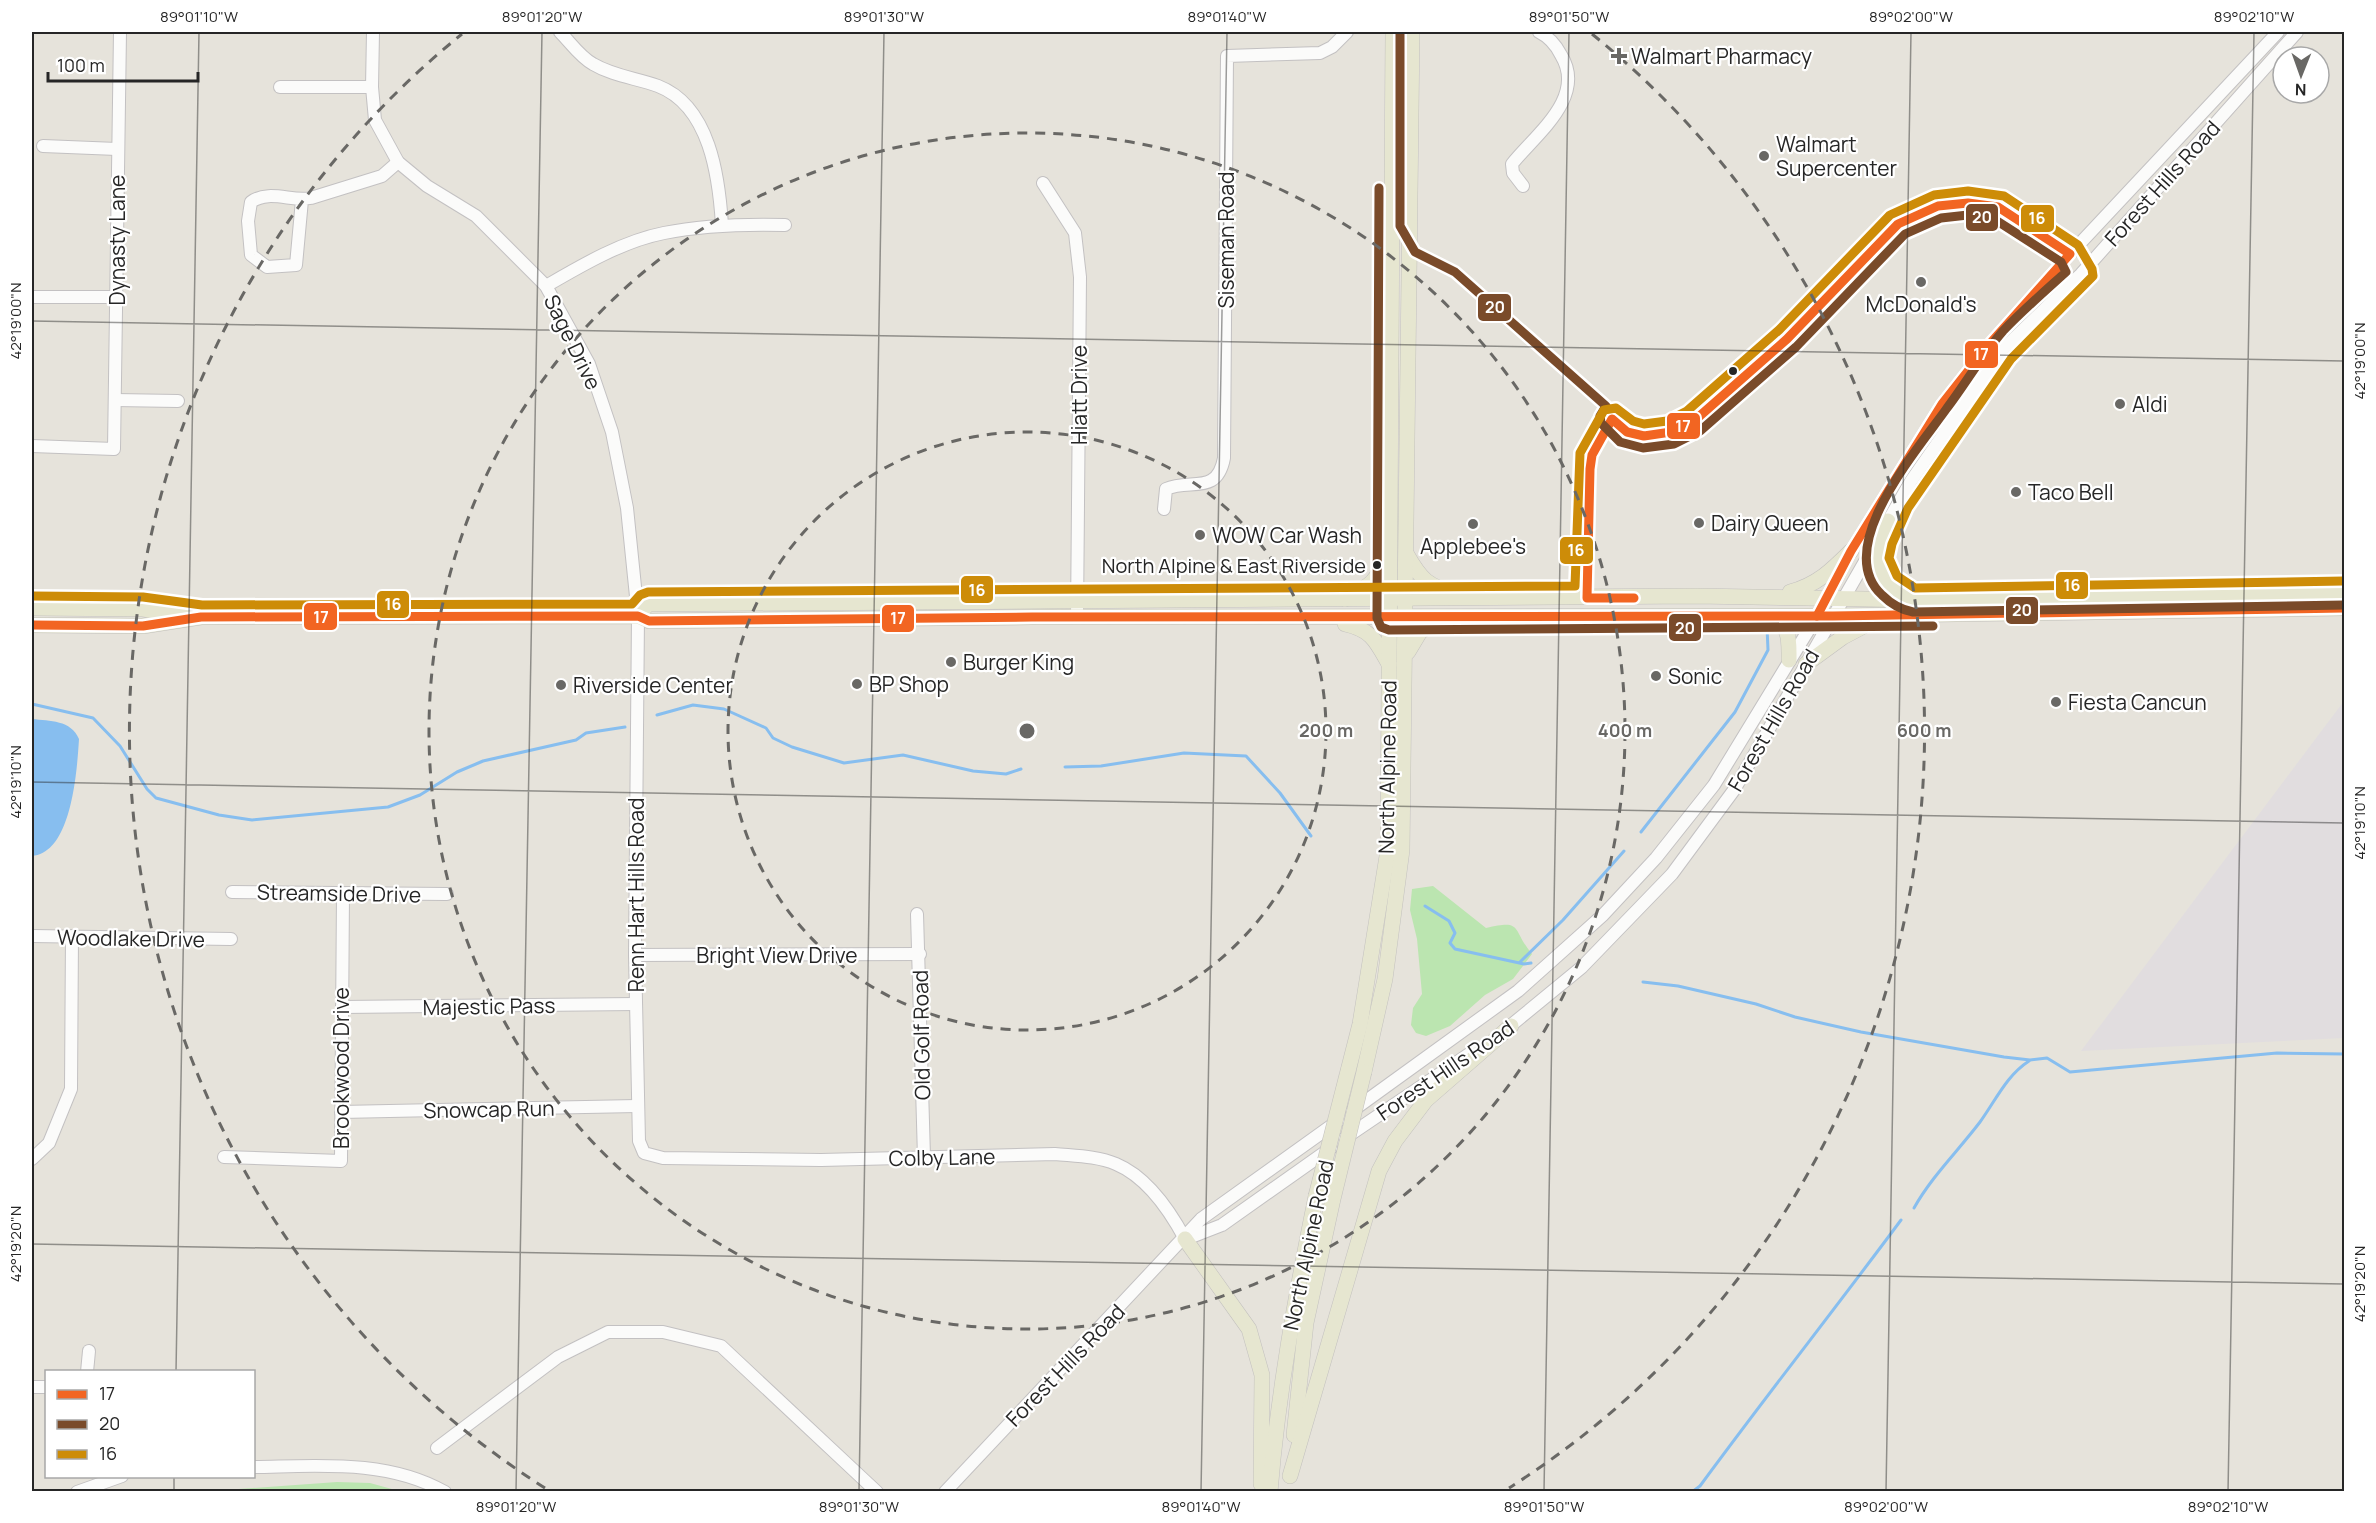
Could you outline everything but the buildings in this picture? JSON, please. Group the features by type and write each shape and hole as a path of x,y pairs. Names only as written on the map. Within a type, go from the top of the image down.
{"main road":[{"name":"North Alpine Road","path":"1290,1491 1306,1323 1385,980 1402,850 1406,553 1399,448 1393,32"},
{"name":"North Alpine Road","path":"1270,1491 1276,1419 1290,1322 1316,1196 1360,1024 1388,850 1390,545 1399,448 1412,32"},
{"path":"1888,520 1877,560 1886,584 1899,594 1913,600"},
{"path":"1344,600 1373,584 1381,572 1390,545"},
{"path":"1748,597 1806,588 1824,578 1851,551"},
{"path":"1406,553 1419,577 1436,588 1473,599"},
{"path":"638,616 648,604 1748,597 1913,600 2344,593"},
{"path":"32,608 143,609 201,618"},
{"path":"32,625 143,626 201,618 638,616 649,621 1077,617 1439,618 1825,616 2344,608"},
{"path":"1806,664 1854,630 1890,614"},
{"path":"1753,616 1766,616 1785,626 1789,636 1789,660"},
{"path":"1321,618 1361,628 1374,638 1389,664"},
{"path":"1405,661 1413,640 1439,618"},
{"path":"1290,1476 1379,1171 1395,1141 1426,1100 1511,1026"},
{"path":"1185,1239 1249,1329 1262,1374 1261,1491"}],"street":[{"name":"Dynasty Lane","path":"32,447 114,449 120,32"},
{"name":"Sage Drive","path":"373,32 372,87 375,120 398,162 427,186 476,216 546,286 589,364 612,432 627,508 638,616"},
{"path":"560,32 591,63 621,77 660,87 689,108 706,140 720,193 722,225"},
{"name":"Siseman Road","path":"1164,509 1166,489 1204,484 1217,475 1224,458 1227,56 1320,53 1329,49 1347,32"},
{"path":"1523,186 1513,173 1512,164 1556,113 1570,87 1569,67 1555,44 1539,32"},
{"name":"Forest Hills Road","path":"1185,1239 1222,1225 1398,1101 1511,1026 1582,967 1672,874 1734,790 1806,664 1825,616 1828,598 1851,551 1942,404 1987,346 2070,254 2278,32"},
{"name":"Forest Hills Road","path":"945,1491 1185,1239 1201,1219 1494,1011 1603,915 1656,858 1714,785 1789,660 1825,616 1844,598 1911,481 2003,349 2081,274 2297,32"},
{"path":"280,87 372,87"},
{"path":"43,147 117,149"},
{"path":"302,200 296,265 267,267 251,255 248,221 250,202 258,197 273,196 302,200 382,176 398,162"},
{"name":"Hiatt Drive","path":"1043,183 1075,233 1080,277 1077,617"},
{"path":"546,286 588,262 663,233 722,225 785,225"},
{"path":"32,297 116,297"},
{"path":"115,400 178,401"},
{"name":"Renn Hart Hills Road","path":"638,616 635,955 637,1106 639,1141 644,1153 663,1158"},
{"name":"Streamside Drive","path":"232,892 447,894"},
{"name":"Brookwood Drive","path":"224,1157 341,1161 343,894"},
{"name":"Old Golf Road","path":"917,914 920,954 924,1157"},
{"name":"Woodlake Drive","path":"32,936 231,939"},
{"path":"32,1159 49,1143 71,1089 72,936"},
{"name":"Bright View Drive","path":"635,955 920,954"},
{"name":"Majestic Pass","path":"342,1007 636,1004"},
{"name":"Snowcap Run","path":"340,1112 637,1106"},
{"name":"Colby Lane","path":"663,1158 821,1160 1055,1154 1091,1157 1117,1164 1142,1180 1174,1217 1185,1239"},
{"path":"436,1448 558,1357 608,1332 663,1332 721,1346 877,1491"},
{"path":"87,1370 89,1351"},
{"path":"255,1467 345,1465 400,1473 427,1481 445,1491"},
{"path":"77,1491 96,1480"}],"shaded area":[{"path":"2344,701 2344,1038 2081,1051"}],"green space":[{"path":"1433,886 1486,928 1506,925 1515,928 1532,954 1513,979 1485,995 1450,1026 1426,1036 1416,1033 1411,1025 1413,1008 1422,994 1417,939 1410,910 1412,889"},
{"path":"337,1482 370,1483 399,1491 210,1491"}],"water":[{"path":"32,719 65,725 71,728 79,739 74,789 64,826 56,841 45,851 32,856"}],"waterway":[{"path":"1641,832 1735,712 1768,650 1767,627"},
{"path":"32,704 93,718 120,746 147,789 156,798 219,815 252,820 388,807 420,795 457,772 483,761 576,740 586,733 625,727"},
{"path":"657,715 693,705 724,709 766,728 773,738 792,747 844,763 903,755 973,771 1006,774 1021,769"},
{"path":"1065,767 1101,766 1184,753 1246,756 1280,793 1311,836"},
{"path":"1520,962 1563,920 1624,851"},
{"path":"1425,906 1449,921 1455,933 1450,943 1455,949 1524,964 1531,963"},
{"path":"1643,982 1678,986 1861,1032 2004,1057 2030,1060 2047,1058 2070,1072 2277,1053 2344,1054"},
{"path":"1914,1208 1937,1174 1980,1122 2008,1081 2029,1061"},
{"path":"1692,1492 1700,1486 1901,1220"}],"transit line":[{"name":"20","path":"1400,32 1400,226 1415,252 1455,272 1606,406 1600,416 1601,423 1620,442 1643,448 1674,444 1700,431 1796,347 1905,234 1941,218 1968,215 1994,219 2061,262 2066,272 1995,340 1917,448 1884,499 1873,526 1867,552 1869,575 1882,595 1896,606 1913,612 2344,605"},
{"name":"20","path":"1379,188 1377,618 1381,627 1389,630 1933,626"},
{"name":"16","path":"32,596 143,597 202,605 632,604 640,595 648,592 1575,586 1580,453 1604,410 1616,408 1633,421 1644,424 1667,421 1687,411 1779,330 1890,215 1934,195 1968,191 2004,196 2078,245 2092,269 2093,276 2011,359 1908,508 1892,544 1889,558 1897,576 1915,588 2344,581"},
{"name":"17","path":"1634,598 1587,598 1590,469 1592,455 1612,419 1627,432 1644,436 1671,432 1694,421 1787,339 1898,224 1938,206 1968,203 1998,207 2070,254 1987,347 1942,404 1851,551 1817,616"},
{"name":"17","path":"32,625 143,626 201,617 638,616 649,621 1032,617 1833,616 2344,608"}],"place":[{"name":"Walmart Pharmacy","path":"1619,56"},
{"name":"Walmart Supercenter","path":"1764,156"},
{"name":"McDonald's","path":"1921,282"},
{"name":"Aldi","path":"2120,404"},
{"name":"Taco Bell","path":"2016,492"},
{"name":"Dairy Queen","path":"1699,523"},
{"name":"Applebee's","path":"1473,524"},
{"name":"WOW Car Wash","path":"1200,535"},
{"name":"North Alpine & East Riverside","path":"1377,565"},
{"name":"Burger King","path":"951,662"},
{"name":"Sonic","path":"1656,676"},
{"name":"BP Shop","path":"857,684"},
{"name":"Riverside Center","path":"561,685"},
{"name":"Fiesta Cancun","path":"2056,702"}]}
